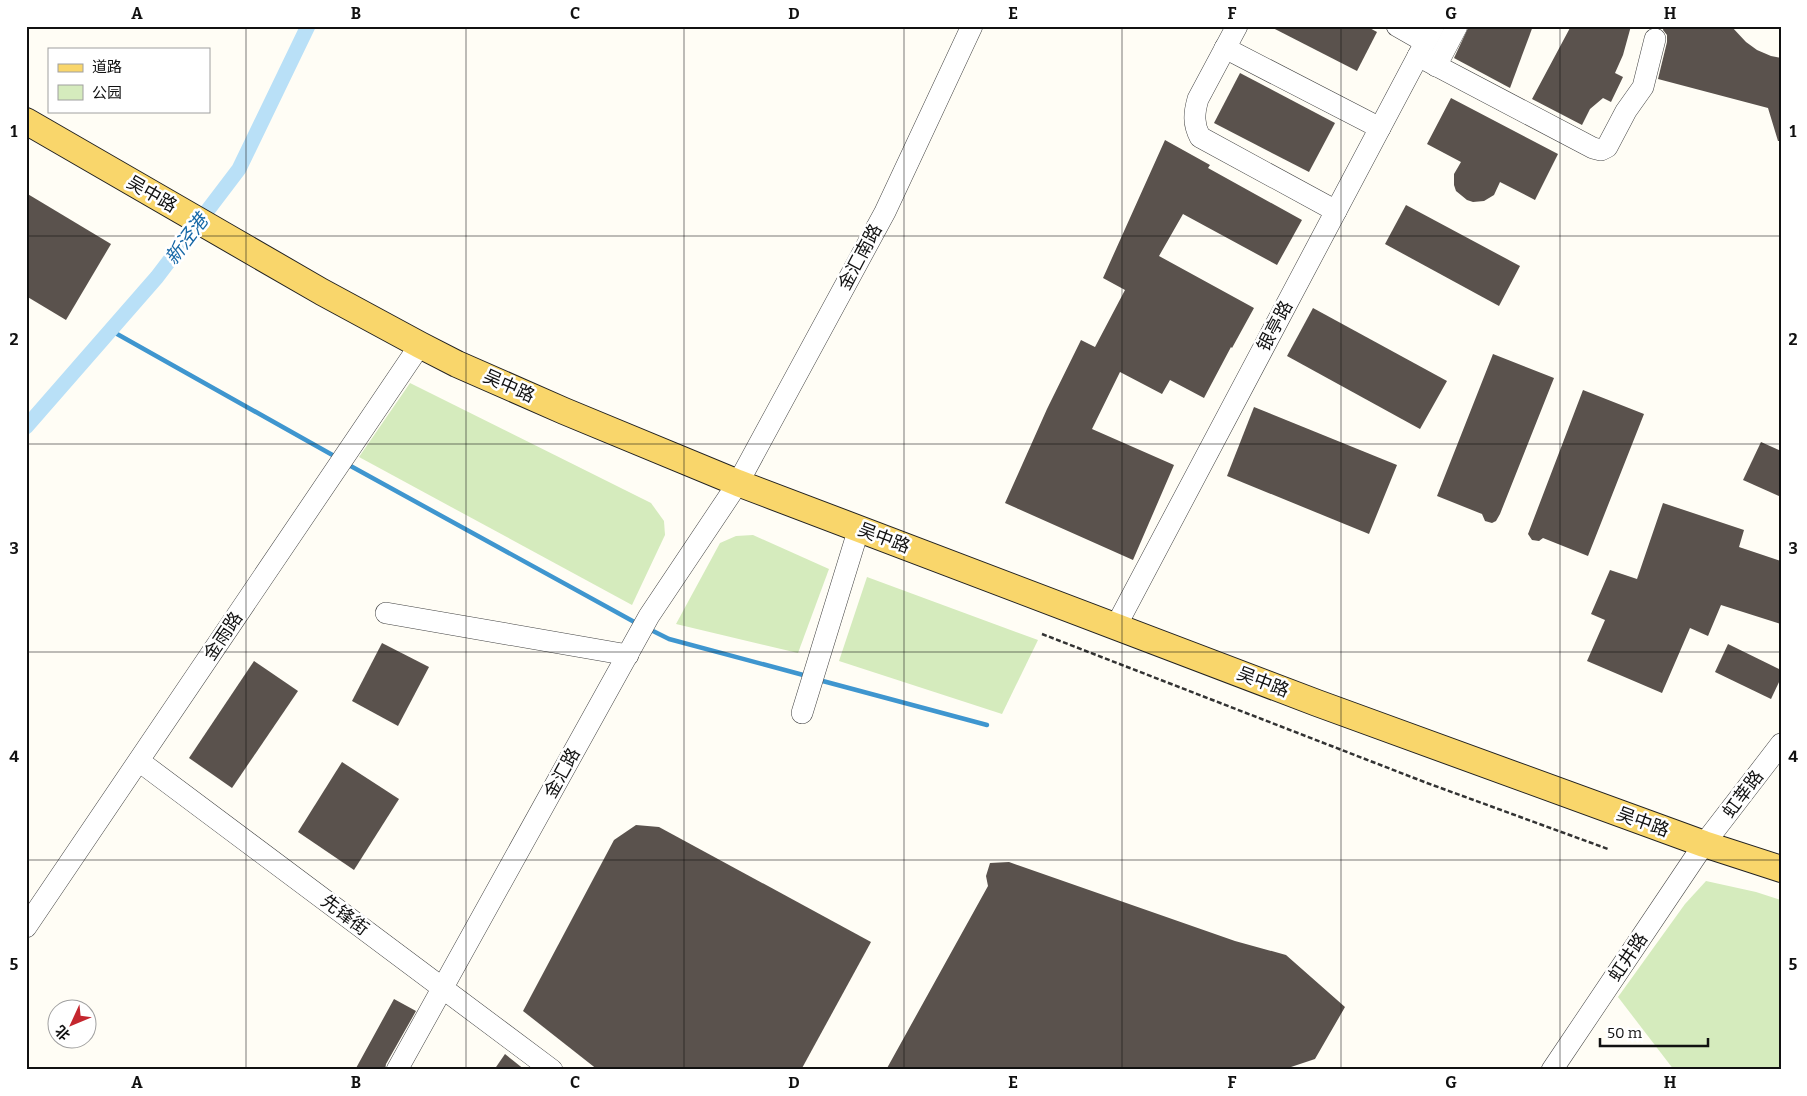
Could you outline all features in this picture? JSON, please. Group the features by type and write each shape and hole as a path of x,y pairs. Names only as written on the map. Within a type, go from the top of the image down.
{"main road":[{"name":"吴中路","path":"26,121 160,199 420,345 457,364 555,407 738,484 860,528 1380,727 1704,844 1781,869"}],"street":[{"name":"金汇南路","path":"738,484 885,212 972,26"},
{"path":"1237,26 1198,99 1194,111 1195,128 1200,137 1336,211"},
{"path":"1397,26 1428,48 1593,148 1601,150 1607,147 1626,111 1643,87 1655,39"},
{"name":"银亭路","path":"1116,626 1380,128 1428,48 1457,26"},
{"path":"1225,48 1380,128"},
{"name":"金雨路","path":"26,927 420,345"},
{"name":"金汇路","path":"396,1070 649,616 738,484"},
{"path":"803,709 860,528"},
{"path":"386,613 631,650"},
{"name":"虹莘路","path":"1704,844 1781,744"},
{"name":"先锋街","path":"138,761 552,1070"},
{"name":"虹井路","path":"1552,1070 1704,844"}],"path":[{"path":"1042,634 1427,783 1608,849"}],"green space":[{"path":"410,383 651,503 664,521 665,535 632,605 359,457"},
{"path":"753,535 829,569 798,653 676,624 720,543 736,536"},
{"path":"867,577 1038,640 1002,714 839,661"},
{"path":"1706,881 1756,892 1781,900 1781,1070 1674,1070 1618,997 1685,904"}],"building":[{"path":"1269,26 1366,26 1377,32 1357,71"},
{"path":"1469,26 1533,26 1510,88 1454,58"},
{"path":"1571,26 1631,26 1623,55 1615,73 1623,77 1611,102 1603,98 1590,109 1582,125 1532,99"},
{"path":"1664,26 1731,26 1746,42 1757,50 1781,58 1781,141 1778,141 1768,108 1658,79 1667,42 1667,35 1663,30"},
{"path":"1240,73 1335,123 1309,172 1214,123"},
{"path":"1451,98 1558,154 1535,200 1500,182 1494,195 1484,201 1473,202 1467,200 1456,191 1454,174 1461,162 1427,144"},
{"path":"1165,140 1210,165 1208,168 1302,220 1277,265 1183,214 1159,256 1254,308 1204,398 1170,380 1162,394 1120,372 1092,429 1174,465 1133,560 1005,503 1047,409 1081,340 1095,347 1125,290 1103,278"},
{"path":"26,193 111,244 66,320 26,296"},
{"path":"1406,205 1520,266 1499,306 1385,244"},
{"path":"1313,308 1447,381 1420,429 1287,356"},
{"path":"1493,354 1554,378 1500,514 1496,521 1492,523 1485,521 1482,514 1437,496"},
{"path":"1583,390 1644,414 1588,556 1543,538 1539,541 1532,540 1528,534"},
{"path":"1254,407 1397,465 1369,534 1227,476"},
{"path":"1761,442 1781,451 1781,497 1743,480"},
{"path":"1663,503 1744,530 1739,547 1781,561 1781,624 1721,605 1708,636 1690,628 1662,693 1587,661 1605,620 1591,614 1610,570 1637,579"},
{"path":"382,643 429,667 398,726 352,701"},
{"path":"1728,644 1781,670 1781,678 1771,699 1715,672"},
{"path":"254,661 298,691 232,788 189,758"},
{"path":"342,762 399,799 354,870 298,832"},
{"path":"636,825 659,827 871,942 801,1070 598,1070 523,1011 614,840"},
{"path":"1009,862 1235,941 1286,955 1345,1007 1315,1059 1282,1070 886,1070 988,886 986,876 990,863"},
{"path":"394,999 416,1011 386,1064 385,1070 355,1070"},
{"path":"505,1054 525,1070 494,1070"}],"waterway":[{"name":"新泾港","path":"26,427 157,277 239,169 308,26"},
{"path":"110,330 336,457"},
{"path":"347,464 638,624"},
{"path":"649,629 669,639 807,676"},
{"path":"819,680 987,725"}]}
